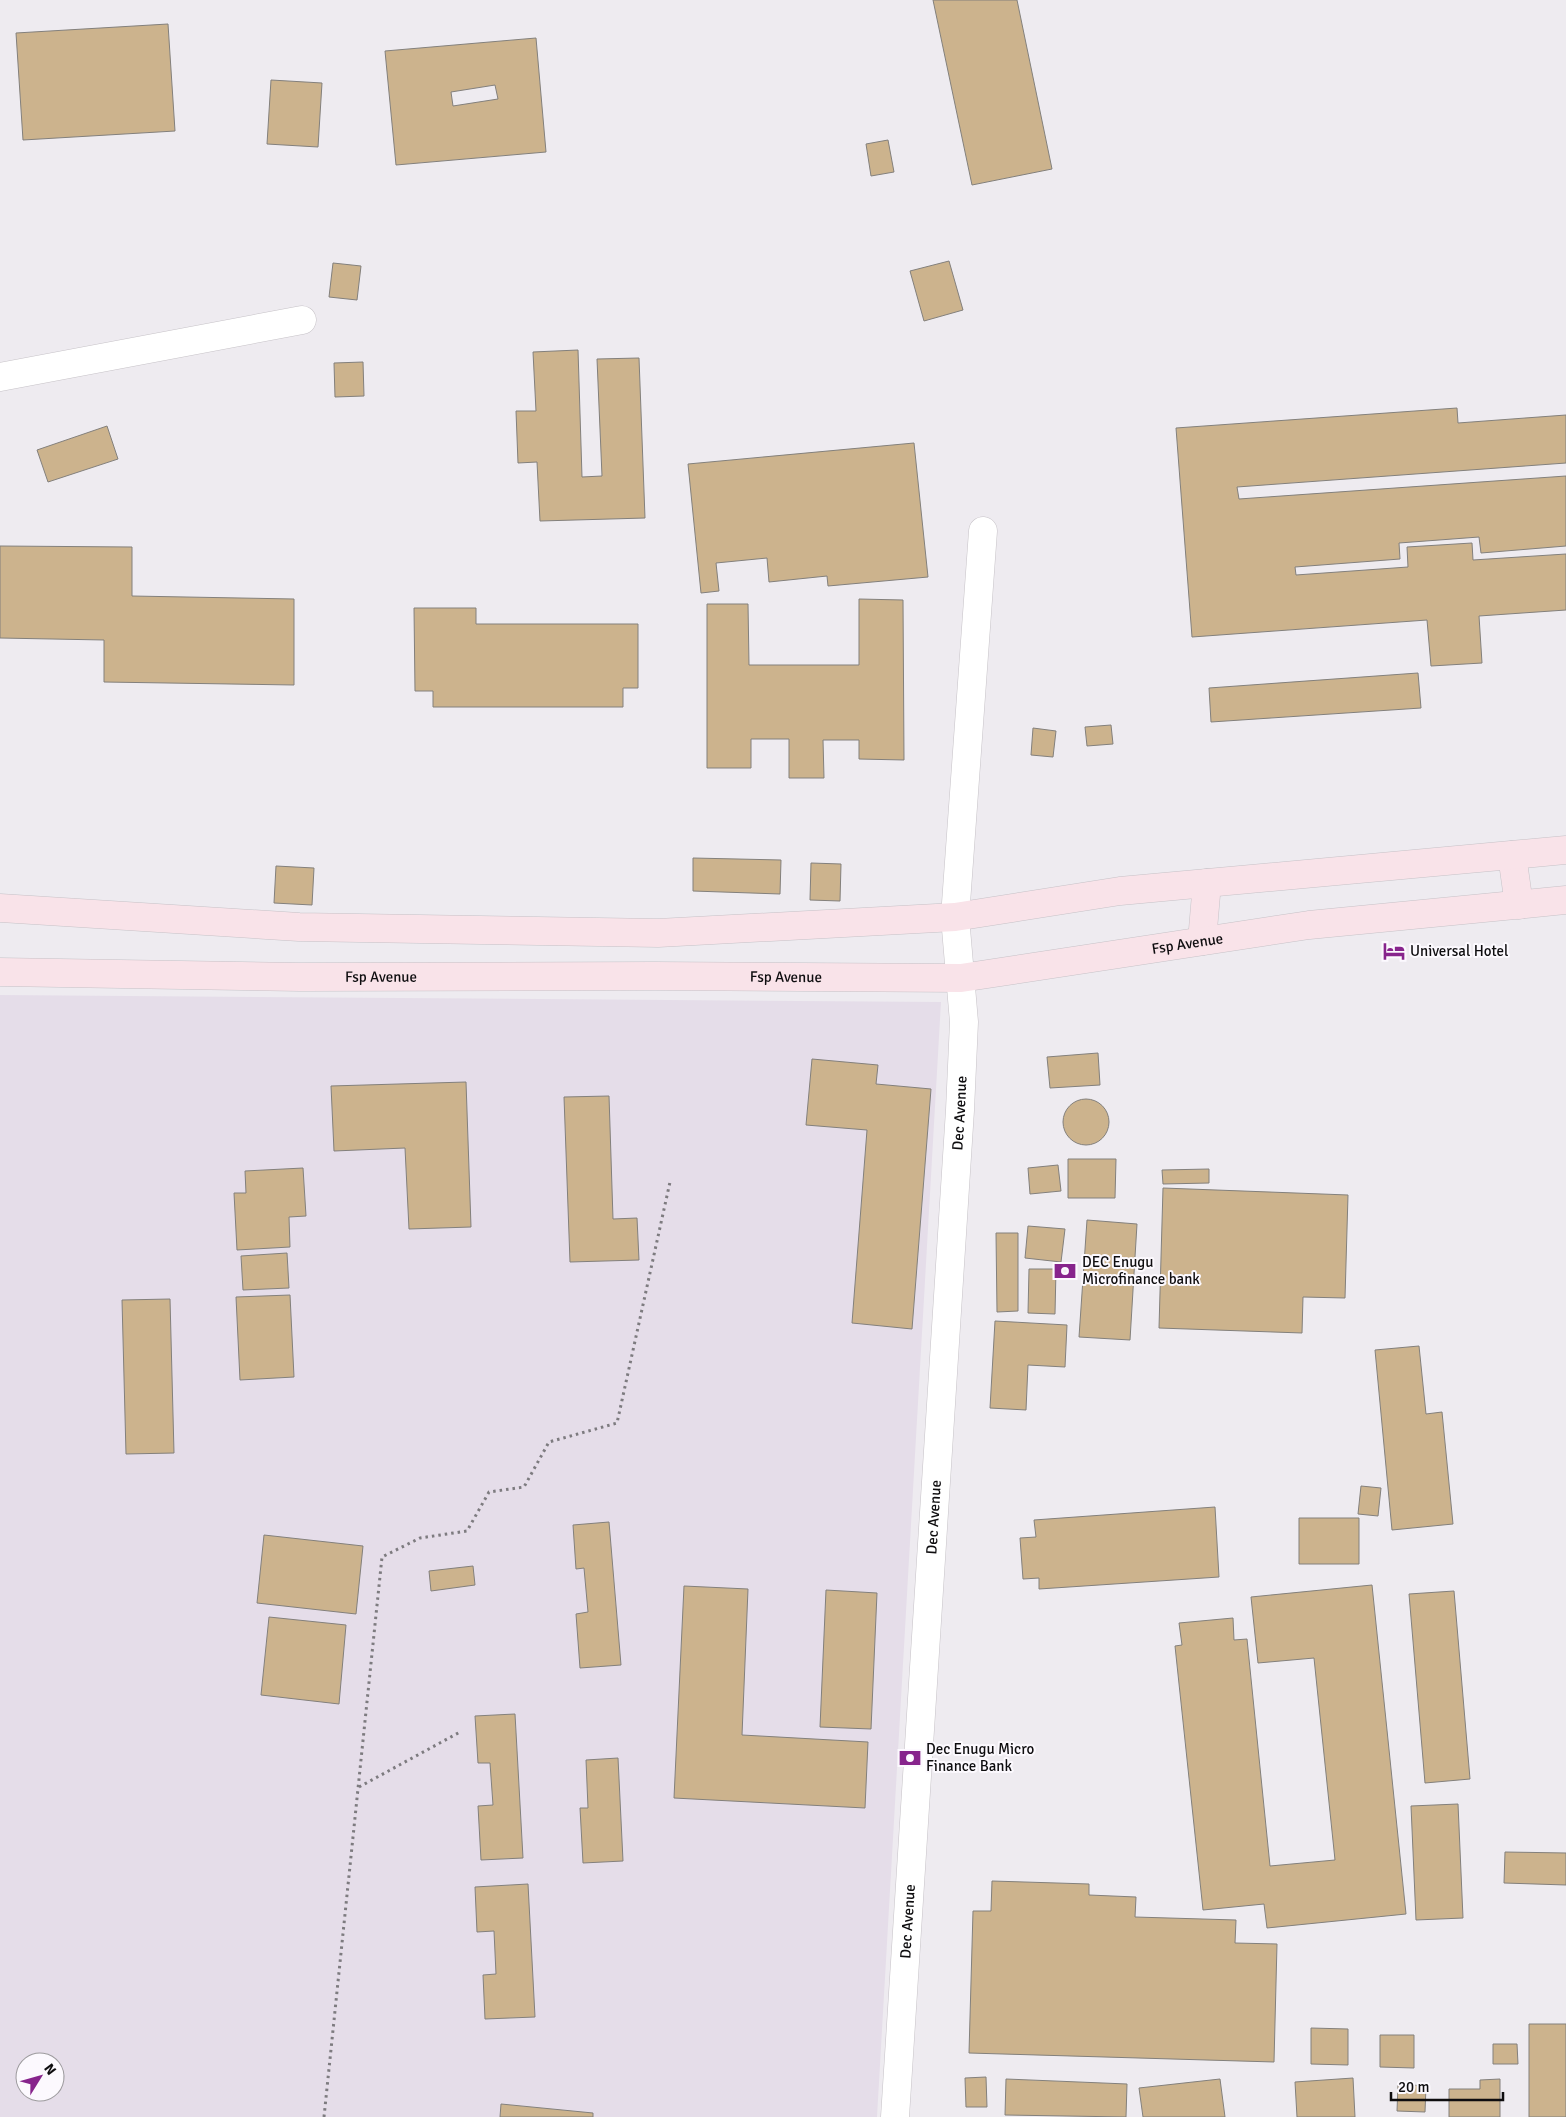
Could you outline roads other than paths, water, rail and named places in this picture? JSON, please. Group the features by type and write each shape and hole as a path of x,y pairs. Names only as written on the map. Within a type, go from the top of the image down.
{"main road":[{"path":"0,908 299,927 658,934 955,917 1120,891 1566,850"},
{"path":"1512,855 1519,905"},
{"path":"1202,941 1208,883"},
{"name":"Fsp Avenue","path":"0,972 300,977 655,976 961,978 1309,925 1566,900"}],"street":[{"path":"0,376 302,320"},
{"name":"Dec Avenue","path":"895,2117 960,1110 964,1022 955,917 983,531"}],"place":[{"name":"Universal Hotel","path":"1394,951"},
{"name":"DEC Enugu Microfinance bank","path":"1065,1271"},
{"name":"Dec Enugu Micro Finance Bank","path":"910,1758"}]}
